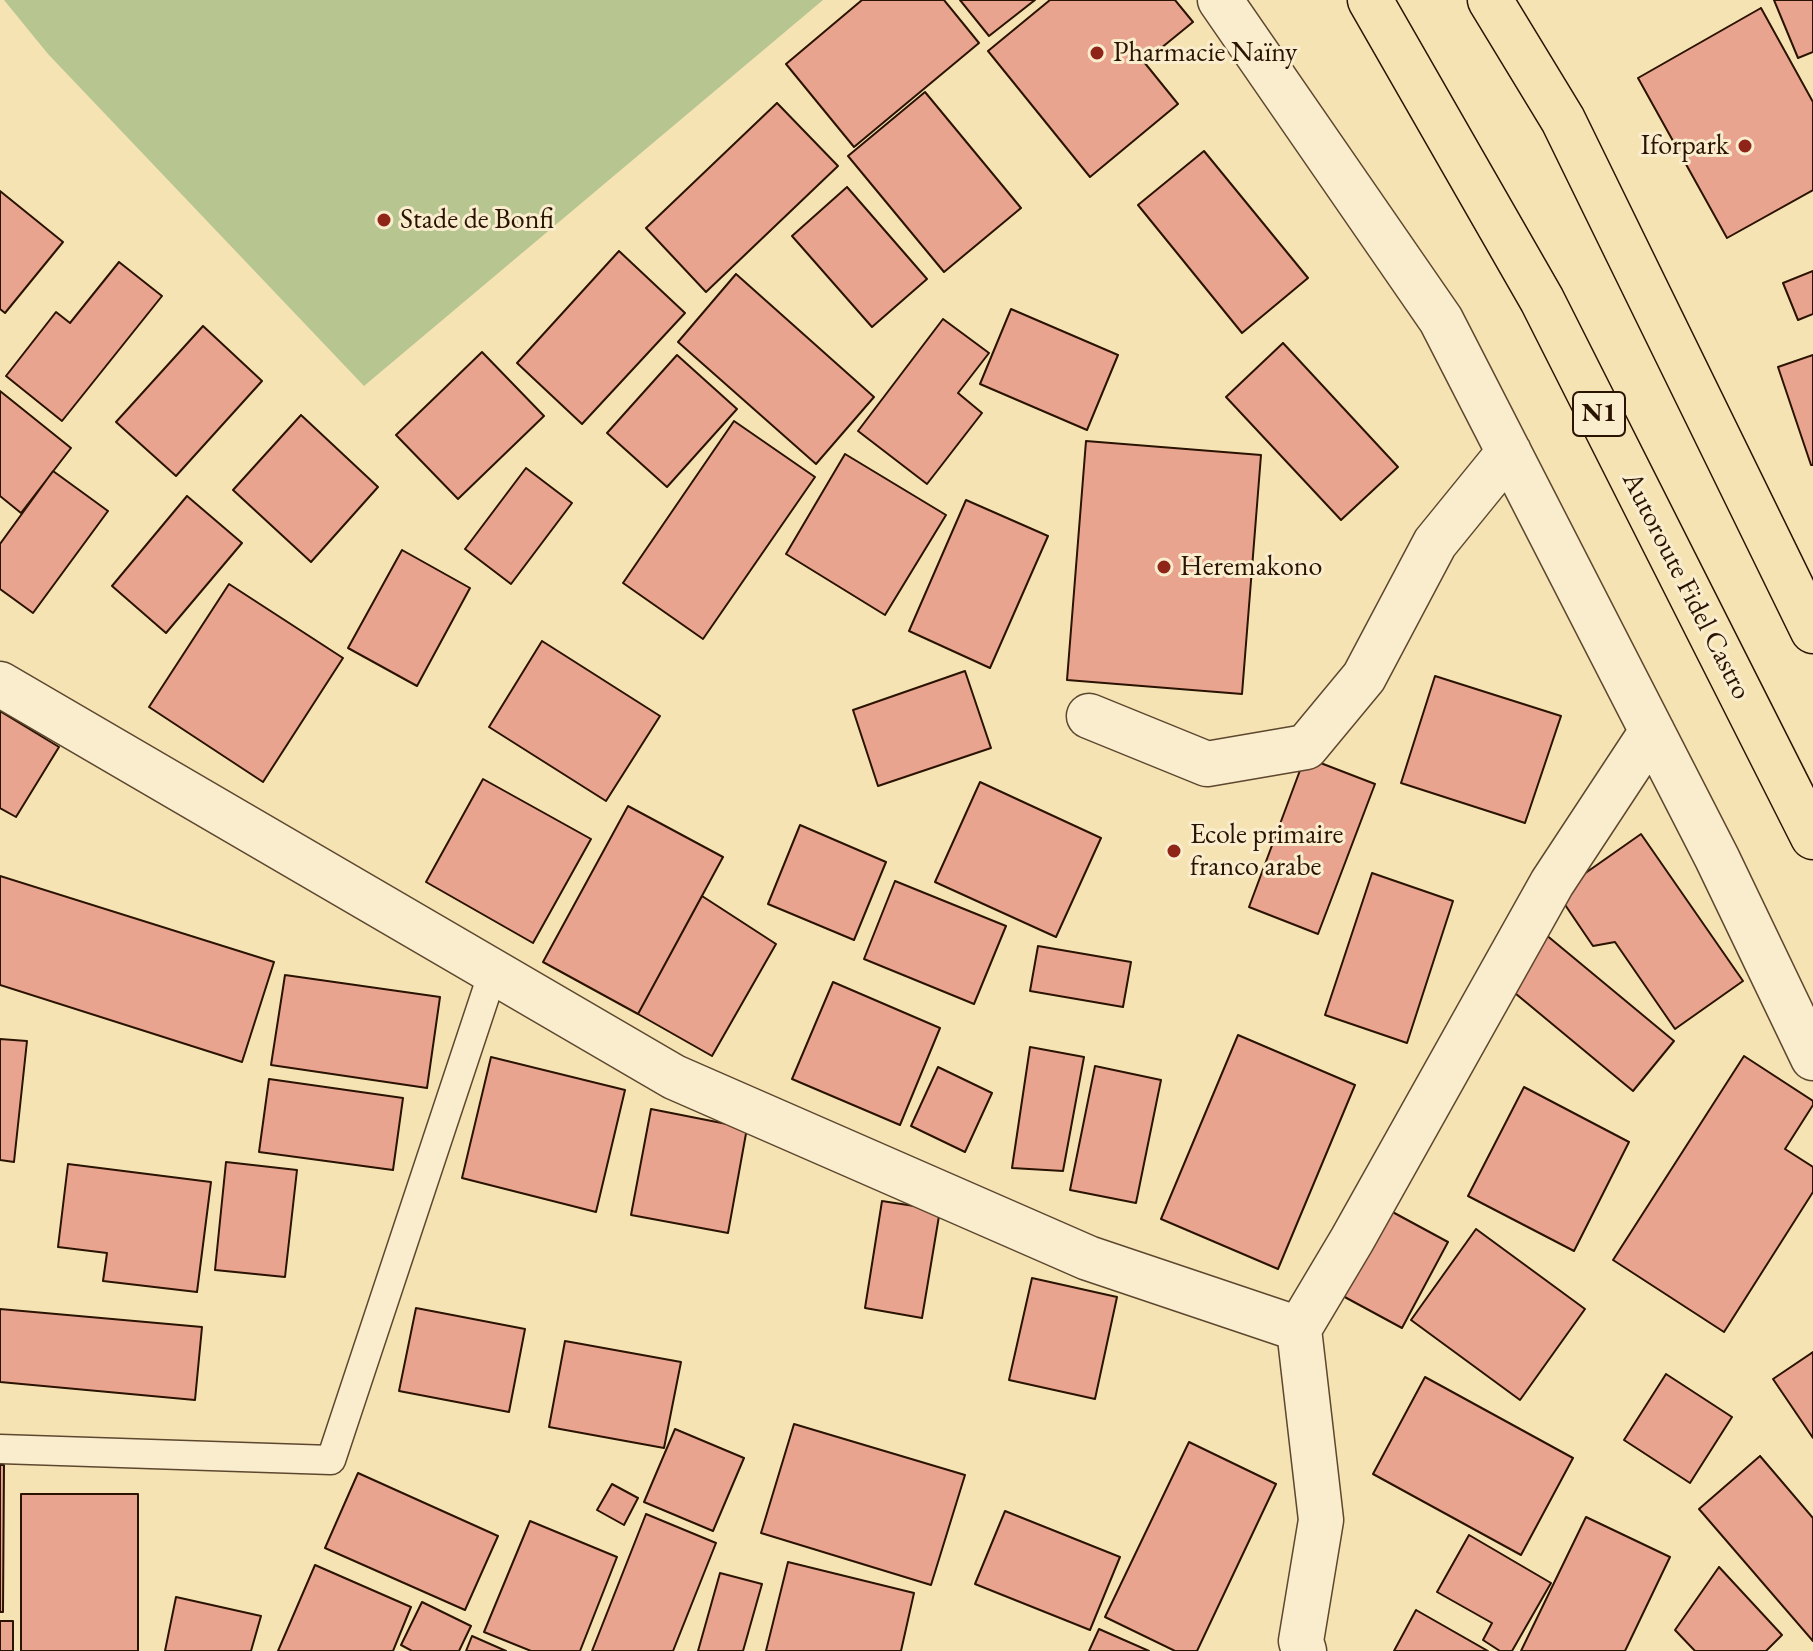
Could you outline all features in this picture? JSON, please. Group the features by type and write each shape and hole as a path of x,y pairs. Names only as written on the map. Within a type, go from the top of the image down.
{"highway":[{"name":"Autoroute Fidel Castro","path":"1370,0 1542,300 1813,837"},
{"path":"1490,0 1563,120 1813,631"}],"street":[{"path":"1220,0 1441,320 1717,858 1813,1058"},
{"path":"1089,716 1207,764 1306,747 1364,677 1435,543 1509,452"},
{"path":"0,684 674,1077 1088,1258 1299,1329"},
{"path":"1304,1651 1301,1641 1321,1520 1299,1329 1552,883 1652,731"}],"lane":[{"path":"0,1449 331,1460 493,972"}],"green space":[{"name":"Stade de Bonfi","path":"4,0 823,0 364,386 48,54"}],"building":[{"path":"862,0 944,0 979,43 854,147 786,64"},
{"path":"960,0 1035,0 989,36"},
{"path":"1050,0 1175,0 1193,22 1144,62 1178,104 1090,177 988,51"},
{"path":"1774,0 1813,0 1813,52 1798,58"},
{"name":"Iforpark","path":"1761,8 1813,102 1813,190 1727,238 1638,78"},
{"path":"925,92 1021,208 944,272 848,156"},
{"path":"777,103 838,166 706,292 646,228"},
{"path":"1204,151 1308,278 1242,333 1138,205"},
{"path":"847,187 927,279 872,327 792,236"},
{"path":"0,191 63,242 5,313 0,309"},
{"path":"619,251 685,313 582,424 517,363"},
{"path":"119,262 162,296 62,421 6,376 56,312 70,323"},
{"path":"1813,271 1813,314 1798,320 1783,283"},
{"path":"736,274 874,397 816,464 678,342"},
{"path":"1011,309 1118,355 1087,430 980,384"},
{"path":"943,319 989,353 958,393 982,413 927,484 858,431"},
{"path":"203,326 262,381 176,476 116,422"},
{"path":"1283,343 1398,467 1341,520 1226,397"},
{"path":"482,352 544,416 458,499 396,435"},
{"path":"677,355 737,409 667,487 607,433"},
{"path":"1813,355 1813,465 1811,465 1778,367"},
{"path":"0,391 71,448 21,513 0,496"},
{"path":"301,415 378,487 311,562 233,490"},
{"path":"734,421 815,477 703,639 623,583"},
{"name":"Heremakono","path":"1086,441 1261,455 1242,694 1067,680"},
{"path":"845,454 946,515 885,615 786,554"},
{"path":"526,468 572,503 511,584 465,549"},
{"path":"53,471 108,511 33,613 0,589 0,544"},
{"path":"187,496 242,543 166,633 112,586"},
{"path":"966,500 1048,536 990,668 909,631"},
{"path":"402,550 470,588 417,686 348,648"},
{"path":"229,584 343,658 263,782 149,707"},
{"path":"542,641 660,716 606,801 489,727"},
{"path":"965,671 991,748 878,786 853,710"},
{"path":"1435,676 1561,716 1525,823 1401,783"},
{"path":"0,711 59,747 16,817 0,808"},
{"path":"1305,757 1375,784 1318,934 1249,907"},
{"path":"483,779 591,839 533,943 426,882"},
{"path":"980,782 1101,838 1056,937 935,882"},
{"path":"628,806 723,857 638,1014 543,962"},
{"path":"800,825 886,862 854,940 768,904"},
{"path":"1641,834 1743,981 1675,1029 1615,942 1593,946 1557,893"},
{"path":"1372,873 1453,901 1407,1043 1325,1015"},
{"path":"0,876 274,962 242,1062 0,985"},
{"path":"895,881 1006,926 974,1004 864,959"},
{"path":"702,896 776,944 712,1056 638,1014"},
{"path":"1539,929 1674,1041 1633,1091 1498,979"},
{"path":"1038,946 1131,962 1123,1007 1030,991"},
{"path":"285,975 440,997 427,1088 271,1065"},
{"path":"833,982 940,1028 900,1125 792,1079"},
{"path":"1238,1035 1355,1085 1278,1269 1161,1219"},
{"path":"0,1039 27,1041 14,1162 0,1160"},
{"path":"1030,1047 1084,1057 1063,1171 1012,1168"},
{"path":"1744,1056 1813,1101 1785,1149 1813,1167 1813,1192 1724,1332 1613,1260"},
{"path":"491,1057 625,1090 596,1212 462,1178"},
{"path":"1095,1066 1161,1080 1136,1203 1070,1190"},
{"path":"938,1067 992,1093 965,1152 911,1126"},
{"path":"269,1079 403,1098 393,1170 259,1152"},
{"path":"1524,1087 1629,1142 1574,1251 1468,1196"},
{"path":"651,1109 747,1128 728,1233 631,1215"},
{"path":"226,1162 297,1170 285,1277 215,1270"},
{"path":"68,1164 211,1182 197,1292 103,1281 107,1253 58,1247"},
{"path":"882,1201 940,1210 922,1318 865,1308"},
{"path":"1387,1209 1448,1242 1402,1328 1341,1295"},
{"path":"1476,1229 1585,1309 1520,1400 1411,1320"},
{"path":"1032,1278 1117,1297 1095,1399 1009,1380"},
{"path":"416,1308 525,1329 509,1412 399,1391"},
{"path":"0,1309 202,1327 195,1400 0,1382"},
{"path":"565,1341 681,1362 664,1448 549,1427"},
{"path":"1813,1352 1813,1438 1773,1379"},
{"path":"1666,1374 1732,1417 1690,1483 1624,1440"},
{"path":"1425,1377 1573,1458 1521,1555 1373,1474"},
{"path":"794,1424 965,1475 931,1585 761,1533"},
{"path":"675,1429 744,1458 713,1531 644,1502"},
{"path":"1189,1442 1276,1484 1197,1651 1175,1651 1105,1617"},
{"path":"1760,1456 1813,1518 1813,1641 1699,1509"},
{"path":"0,1465 4,1465 3,1612 0,1612"},
{"path":"358,1473 498,1536 465,1610 325,1548"},
{"path":"612,1484 638,1498 624,1525 597,1510"},
{"path":"21,1494 138,1494 138,1651 21,1651"},
{"path":"1005,1511 1120,1557 1090,1630 975,1584"},
{"path":"646,1514 716,1543 673,1651 592,1651"},
{"path":"1586,1517 1670,1557 1625,1651 1521,1651"},
{"path":"530,1521 617,1557 580,1651 531,1651 484,1632"},
{"path":"1469,1535 1551,1583 1512,1651 1500,1651 1483,1640 1492,1623 1437,1592"},
{"path":"788,1562 914,1593 901,1651 766,1651"},
{"path":"315,1565 411,1607 393,1651 278,1651"},
{"path":"1719,1567 1782,1635 1766,1651 1695,1651 1675,1630"},
{"path":"720,1573 762,1584 743,1651 698,1651"},
{"path":"176,1597 261,1616 251,1651 165,1651"},
{"path":"422,1602 471,1626 459,1651 412,1651 401,1645"},
{"path":"1416,1610 1488,1651 1394,1651"},
{"path":"0,1621 13,1621 13,1651 0,1651"},
{"path":"1099,1629 1149,1651 1089,1651"},
{"path":"472,1636 506,1651 466,1651"}],"place":[{"name":"Pharmacie Naïny","path":"1097,53"},
{"name":"Iforpark","path":"1745,146"},
{"name":"Stade de Bonfi","path":"384,220"},
{"name":"Heremakono","path":"1164,567"},
{"name":"Ecole primaire franco arabe","path":"1174,851"}]}
